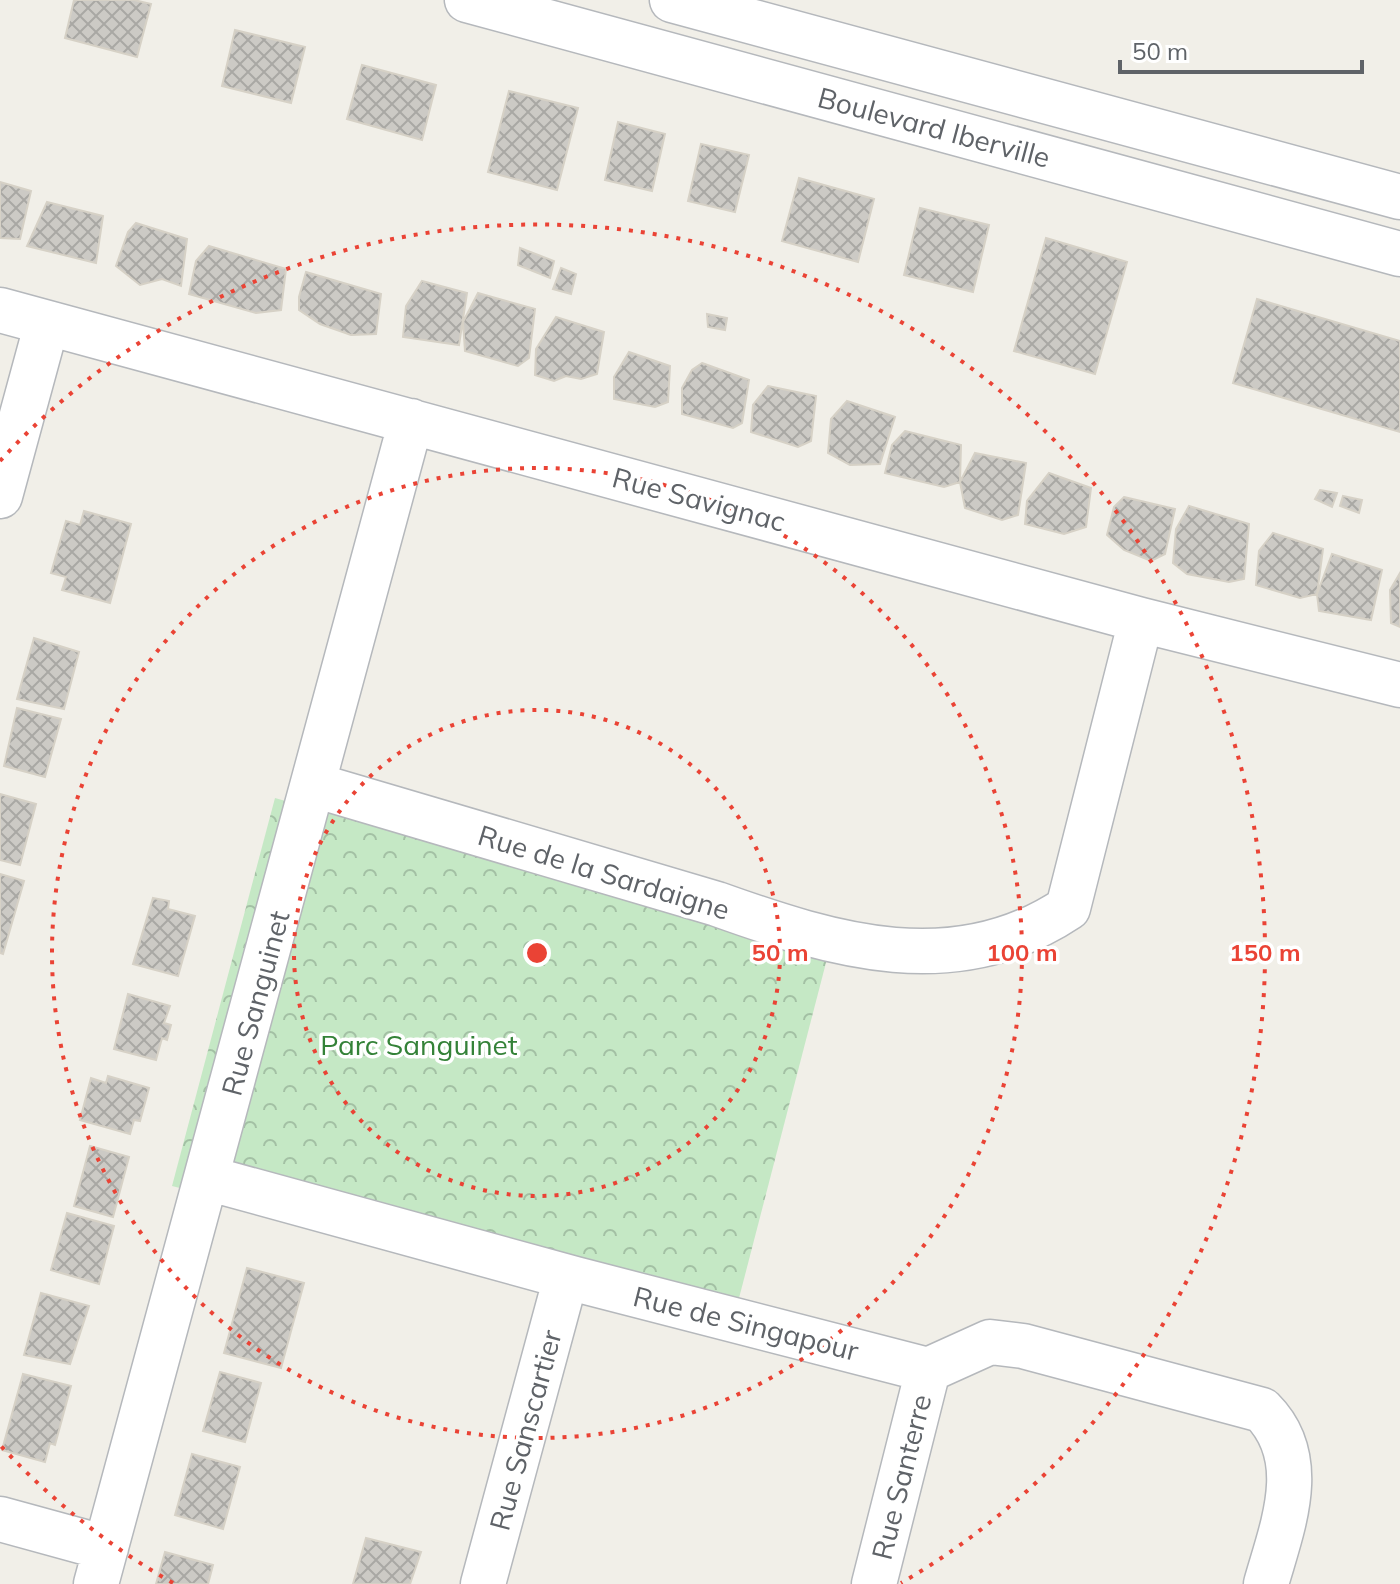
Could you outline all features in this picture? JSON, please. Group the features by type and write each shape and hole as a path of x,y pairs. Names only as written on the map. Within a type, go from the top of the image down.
{"street":[{"name":"Boulevard Iberville","path":"467,0 1400,254"},
{"name":"Boulevard Iberville","path":"672,0 1400,197"},
{"name":"Rue Savignac","path":"0,310 1141,620 1400,685"},
{"path":"0,496 47,323"},
{"name":"Rue Sanguinet","path":"101,1566 411,421"},
{"name":"Rue de la Sardaigne","path":"314,785 717,904 782,927 861,946 940,954 1035,930 1068,908 1141,620"},
{"name":"Rue de Singapour","path":"207,1178 566,1277 928,1370"},
{"name":"Rue Sanscartier","path":"483,1584 566,1277"},
{"path":"928,1370 990,1342 1023,1346 1262,1410 1278,1426 1284,1444 1291,1493 1266,1584"},
{"name":"Rue Santerre","path":"874,1584 928,1370"},
{"path":"0,1519 101,1566"}],"green space":[{"name":"Parc Sanguinet","path":"275,798 828,955 731,1329 172,1186"}],"building":[{"path":"74,0 134,0 151,4 137,57 65,38"},
{"path":"235,30 305,47 291,103 222,86"},
{"path":"362,65 436,85 422,140 347,119"},
{"path":"509,91 578,108 557,190 488,172"},
{"path":"618,122 665,134 652,191 605,180"},
{"path":"701,144 749,155 735,212 688,201"},
{"path":"799,178 874,199 858,262 782,241"},
{"path":"0,182 31,191 20,239 0,238"},
{"path":"47,202 103,216 96,263 27,246"},
{"path":"920,208 989,225 973,292 904,275"},
{"path":"136,223 187,239 181,286 162,279 140,285 116,266 128,232"},
{"path":"1046,238 1127,262 1095,374 1014,351"},
{"path":"209,246 286,269 281,310 256,313 189,294 196,261"},
{"path":"520,248 554,261 550,278 518,265"},
{"path":"561,268 576,274 571,294 553,289"},
{"path":"306,272 381,294 376,334 351,335 320,324 299,310"},
{"path":"422,281 467,293 459,345 403,337 406,306"},
{"path":"478,293 535,309 529,358 518,366 465,351 463,322"},
{"path":"1257,299 1400,341 1400,432 1233,383"},
{"path":"707,314 727,318 725,330 708,327"},
{"path":"556,317 604,332 597,374 581,379 566,376 554,381 535,375 536,349"},
{"path":"629,352 670,366 668,402 655,407 614,399 614,377"},
{"path":"702,363 749,380 742,423 733,428 682,414 682,388 692,370"},
{"path":"768,386 816,396 811,441 798,447 751,432 753,405"},
{"path":"847,401 895,417 880,464 850,465 828,453 831,419"},
{"path":"905,431 961,445 960,482 944,487 885,473 892,445"},
{"path":"975,453 1026,463 1018,515 1002,520 965,508 960,482"},
{"path":"1049,473 1091,488 1086,527 1064,534 1025,524 1027,501"},
{"path":"1320,490 1337,493 1332,507 1315,499"},
{"path":"1343,496 1362,500 1359,513 1340,506"},
{"path":"1124,497 1175,509 1165,554 1151,561 1124,550 1107,535 1114,507"},
{"path":"1189,506 1249,524 1244,579 1229,582 1187,574 1173,563 1176,529"},
{"path":"84,511 131,524 110,603 62,590 66,577 51,573 66,521 80,525"},
{"path":"1273,533 1323,549 1317,594 1300,598 1256,585 1259,551"},
{"path":"1332,554 1382,570 1371,620 1319,611 1317,594"},
{"path":"1400,573 1400,627 1391,623 1390,590"},
{"path":"34,638 79,652 64,709 17,699"},
{"path":"17,708 61,719 45,777 4,766"},
{"path":"0,794 36,804 20,865 0,860"},
{"path":"0,874 24,881 3,954 0,953"},
{"path":"153,898 169,901 168,909 195,916 178,976 133,964"},
{"path":"128,994 170,1006 164,1023 171,1025 167,1040 162,1038 156,1060 114,1049"},
{"path":"108,1076 149,1088 140,1121 134,1120 130,1134 80,1120 91,1078 106,1083"},
{"path":"90,1146 129,1157 113,1217 74,1206"},
{"path":"67,1213 114,1226 99,1284 51,1270"},
{"path":"247,1268 304,1283 281,1368 224,1353"},
{"path":"41,1293 89,1306 70,1364 24,1355"},
{"path":"220,1372 261,1383 245,1442 203,1431"},
{"path":"23,1374 71,1386 55,1445 50,1443 45,1462 2,1450"},
{"path":"192,1454 240,1467 223,1529 175,1515"},
{"path":"366,1538 421,1552 410,1584 353,1584"},
{"path":"165,1552 213,1565 208,1584 156,1584"}]}
